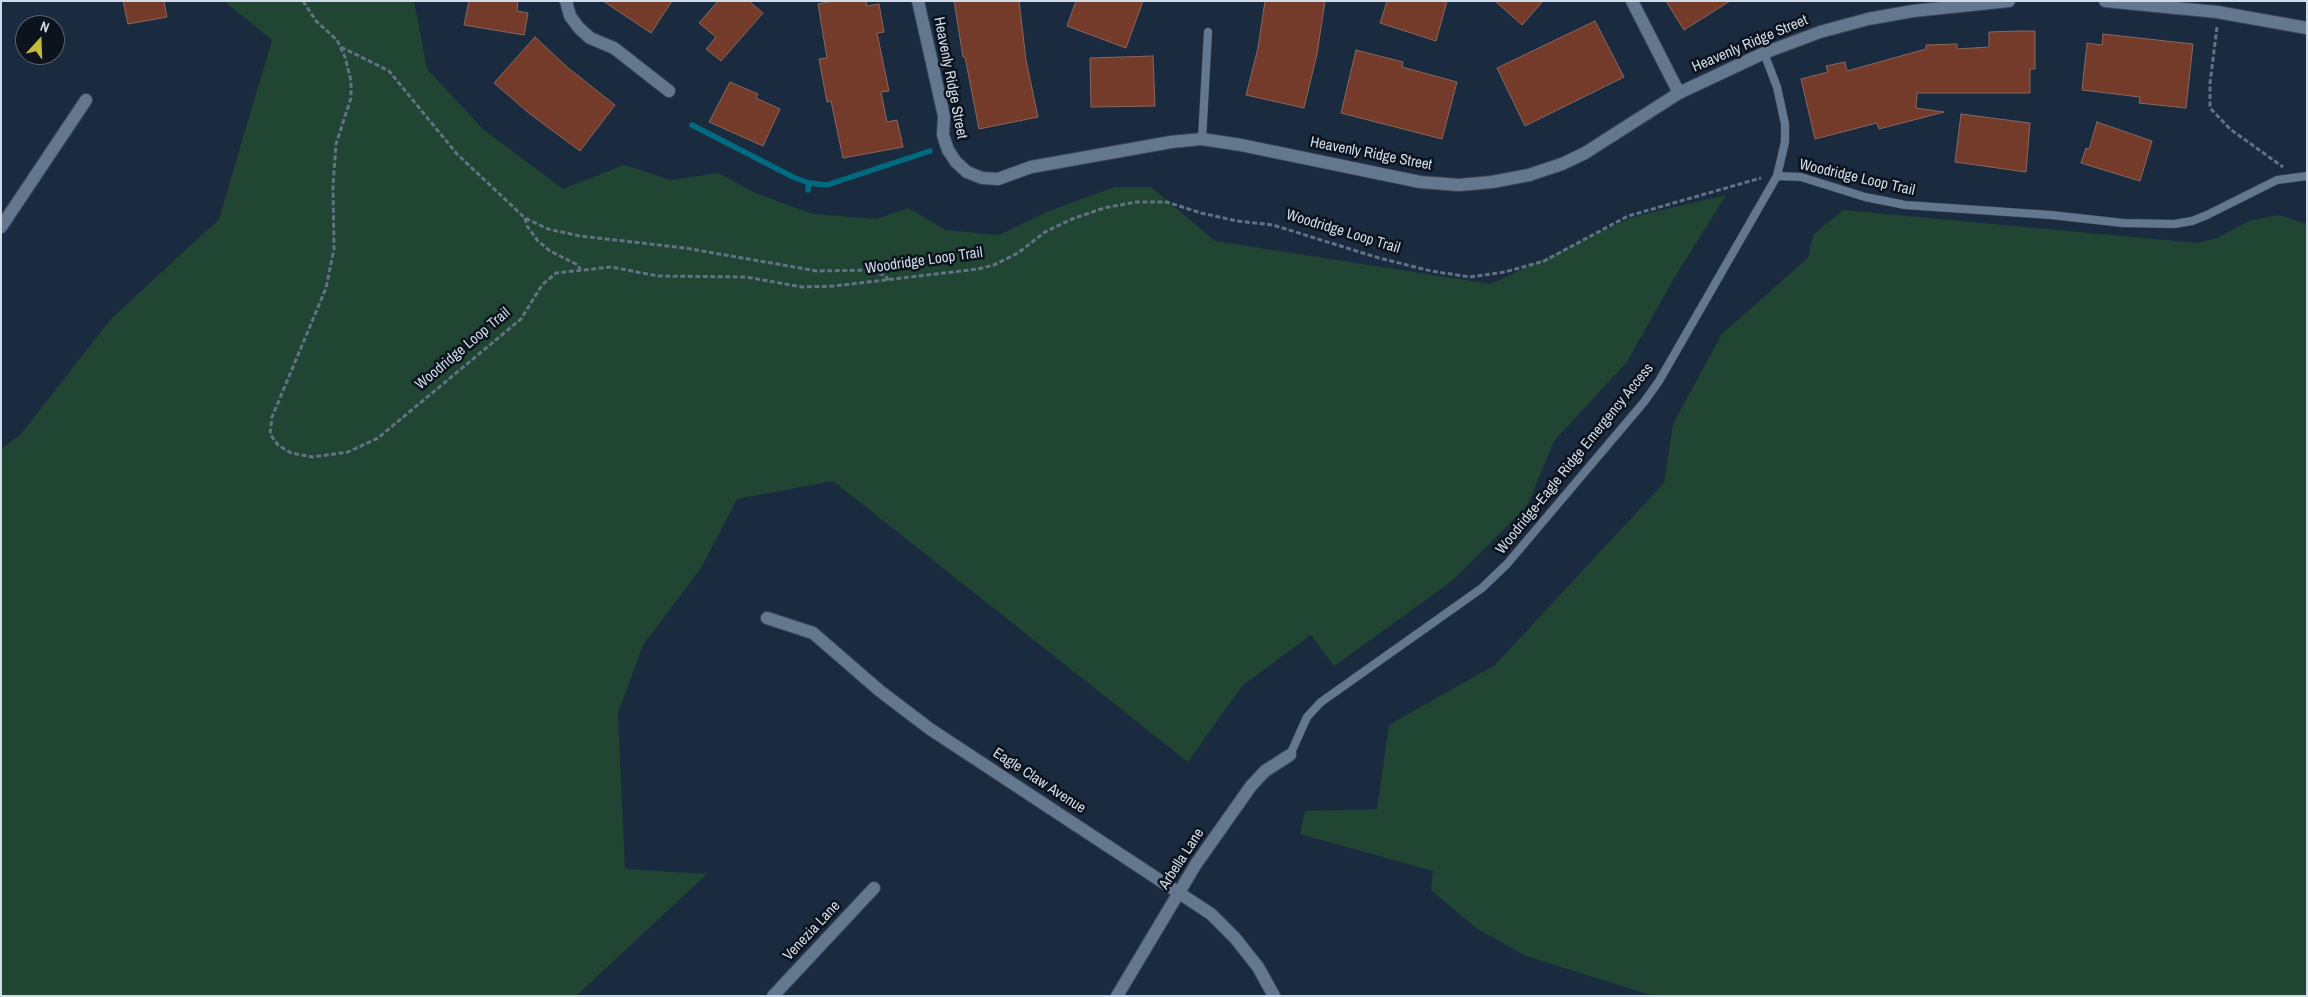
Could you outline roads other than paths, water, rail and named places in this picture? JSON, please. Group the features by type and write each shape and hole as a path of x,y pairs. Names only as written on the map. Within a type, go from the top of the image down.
{"street":[{"path":"566,1 570,16 590,38 614,48 669,91"},
{"name":"Heavenly Ridge Street","path":"918,1 944,116 943,135 948,150 956,162 968,172 982,178 998,179 1032,167 1171,142 1202,139 1241,145 1420,182 1459,185 1492,182 1529,175 1562,164 1585,153 1679,93 1764,53 1820,32 1868,19 1935,7 2009,1"},
{"path":"1632,1 1679,93"},
{"path":"2105,1 2217,12 2307,28"},
{"path":"1,227 86,100"},
{"name":"Eagle Claw Avenue","path":"767,618 813,633 880,691 930,729 1210,914 1235,938 1258,967 1274,996"},
{"name":"Arbella Lane","path":"1117,996 1179,892 1251,786 1265,771 1290,754"},
{"name":"Venezia Lane","path":"774,996 874,888"}],"lane":[{"path":"1202,139 1208,32"},
{"name":"Woodridge-Eagle Ridge Emergency Access","path":"1290,754 1306,717 1321,702 1482,588 1523,547 1659,381 1777,176 1785,142 1785,124 1777,87 1764,53"},
{"name":"Woodridge Loop Trail","path":"1777,176 1801,177 1865,197 1905,206 2051,215 2123,223 2174,224 2192,221 2207,215 2277,180 2307,176"}],"waterway":[{"path":"692,125 793,177 809,183"},
{"path":"808,190 809,183 827,185 930,151"}]}
